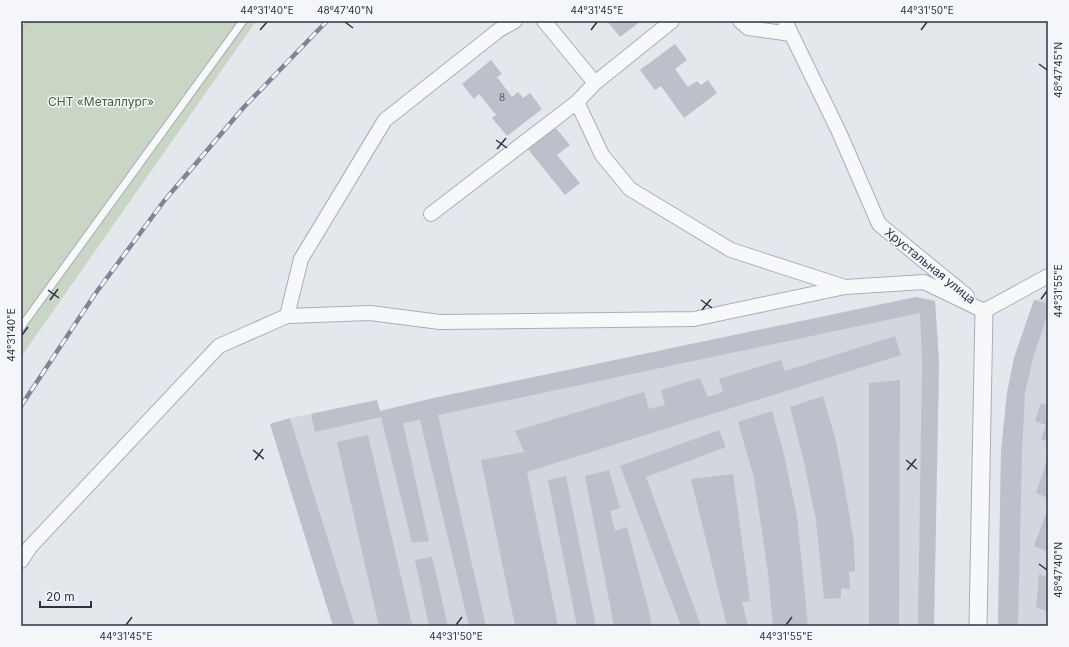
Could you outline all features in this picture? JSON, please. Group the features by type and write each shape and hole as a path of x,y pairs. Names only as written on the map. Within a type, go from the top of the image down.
{"street":[{"path":"287,316 301,259 385,120 499,30 515,21"},
{"path":"544,21 596,83"},
{"path":"431,214 577,102 596,83 672,21"},
{"path":"740,21 748,28 791,34"},
{"name":"Хрустальная улица","path":"785,21 839,132 879,224 984,311 978,626"},
{"path":"577,102 602,155 630,189 731,250 845,287"},
{"path":"21,561 30,547 219,346 287,316 370,313 440,322 694,319 845,287 924,282 984,311 1048,276"}],"lane":[{"path":"21,327 243,21"}],"shaded area":[{"path":"916,297 935,301 939,362 934,626 333,626 270,424 291,418 377,400 380,411 434,398"},
{"path":"1048,298 1048,626 998,626 1001,451 1007,393 1014,358 1034,300"}],"green space":[{"name":"СНТ «Металлург»","path":"21,21 256,21 21,357"}],"building":[{"path":"607,21 641,21 620,37"},
{"path":"675,44 687,60 675,69 688,87 697,81 701,85 708,80 717,93 684,118 661,86 655,90 640,70"},
{"path":"491,60 502,74 497,77 512,97 518,92 523,98 530,93 542,109 507,136 492,118 496,115 479,94 474,99 462,84"},
{"path":"554,126 570,145 557,155 580,183 565,195 527,148"},
{"path":"916,297 935,301 939,362 934,626 918,626 922,362 920,313 438,415 486,626 469,626 420,420 403,423 429,541 412,543 381,417 315,432 311,414 377,400 380,411 434,398"},
{"path":"1034,300 1048,304 1048,313 1033,358 1025,393 1022,452 1018,626 998,626 1001,451 1007,393 1014,358"},
{"path":"895,336 901,355 527,472 558,626 515,626 481,460 524,452 515,431 644,392 649,409 665,405 661,390 700,378 708,397 723,392 719,379 781,360 785,371"},
{"path":"900,380 899,626 869,626 869,383"},
{"path":"823,396 836,441 846,495 854,542 855,571 849,572 850,589 841,588 841,598 824,599 816,520 803,458 790,407"},
{"path":"1041,403 1048,406 1048,442 1041,439 1046,425 1035,421"},
{"path":"772,411 784,454 797,516 808,626 773,626 768,573 754,478 738,422"},
{"path":"290,418 355,626 333,626 270,424"},
{"path":"719,430 726,447 646,477 701,626 681,626 620,466"},
{"path":"368,435 412,624 407,626 379,626 337,442"},
{"path":"1048,458 1048,498 1036,493"},
{"path":"609,470 620,508 610,511 615,531 627,527 652,626 614,626 585,476"},
{"path":"733,474 750,601 742,602 748,626 727,626 691,479"},
{"path":"566,476 596,626 577,626 548,480"},
{"path":"1046,514 1048,515 1048,552 1034,546"},
{"path":"432,557 448,626 429,626 415,560"},
{"path":"1039,574 1048,578 1048,612 1036,607"}],"railway":[{"path":"21,406 95,294 164,201 244,107 327,21"}]}
